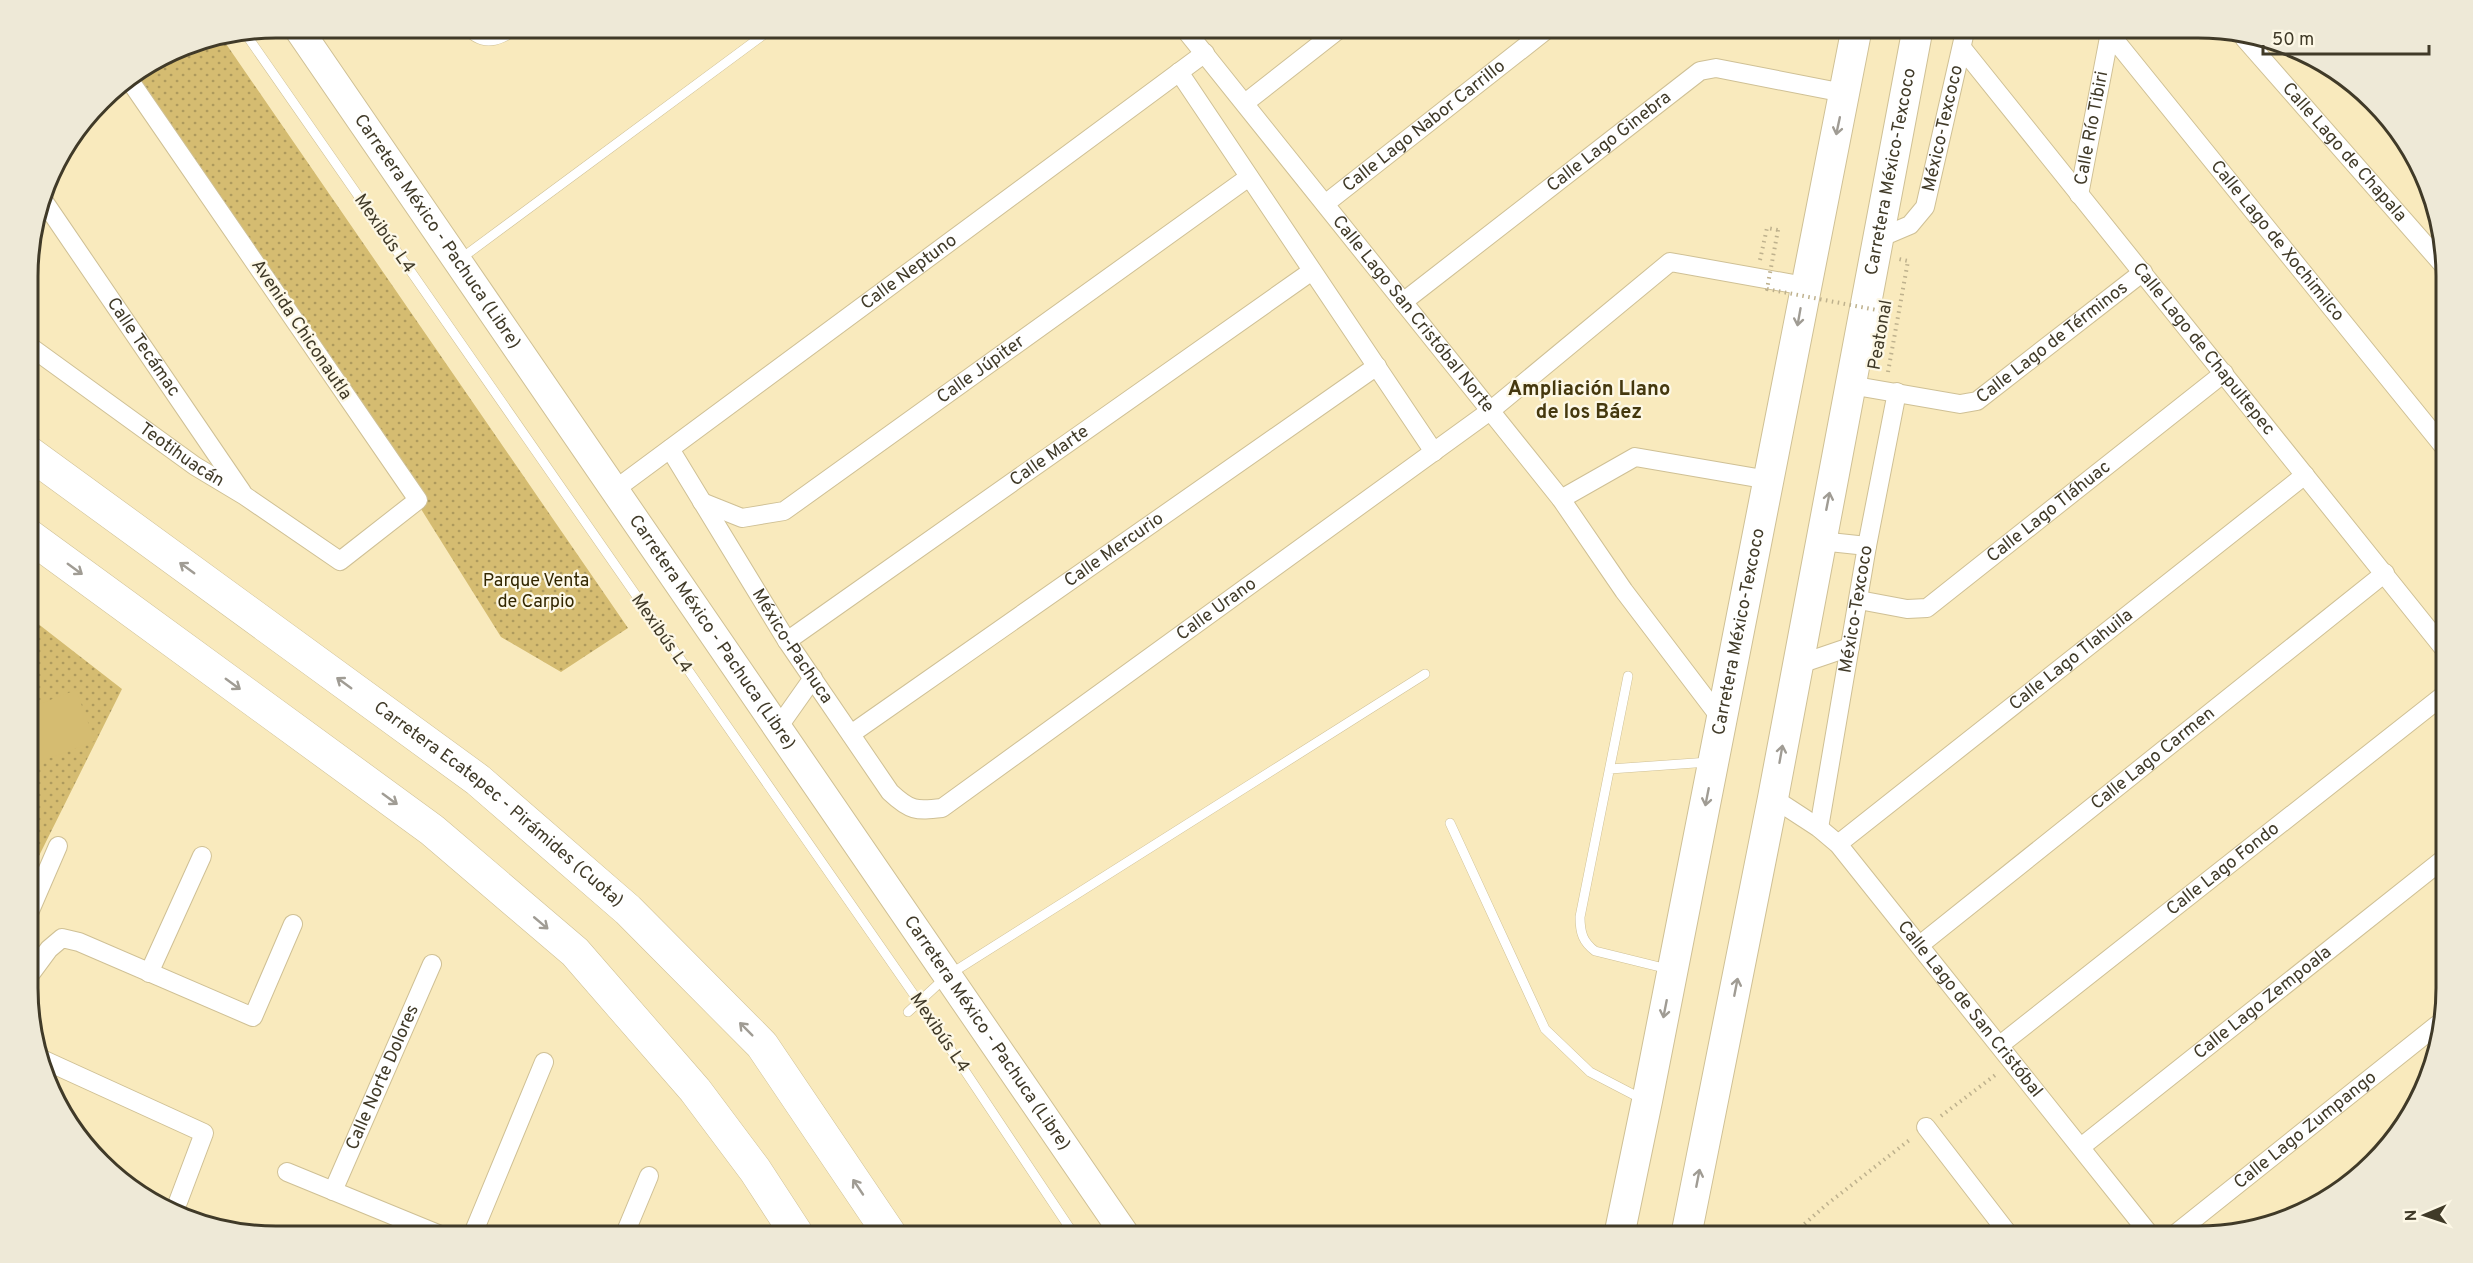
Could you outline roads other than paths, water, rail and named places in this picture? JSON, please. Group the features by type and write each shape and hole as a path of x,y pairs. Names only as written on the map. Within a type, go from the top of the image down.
{"highway":[{"name":"Carretera México-Texcoco","path":"1621,1226 1855,38"},
{"name":"Carretera México-Texcoco","path":"1688,1226 1773,798 1850,385 1887,249 1916,38"},
{"name":"Carretera Ecatepec - Pirámides (Cuota)","path":"38,459 478,780 628,909 762,1045 884,1226"},
{"path":"38,542 432,830 575,952 695,1090 755,1170 791,1226"}],"main road":[{"name":"Carretera México - Pachuca (Libre)","path":"307,38 613,491 1119,1226"}],"street":[{"name":"Calle Lago San Cristóbal Norte","path":"1192,38 1561,500 1624,591 1722,720"},
{"path":"1245,103 1328,38"},
{"name":"Calle Lago Nabor Carrillo","path":"1326,204 1536,38"},
{"name":"México-Texcoco","path":"1887,249 1925,207 1964,38"},
{"name":"Calle Río Tibiri","path":"2079,195 2110,38"},
{"name":"Calle Lago de Xochimilco","path":"2117,38 2436,436"},
{"name":"Calle Lago de Chapala","path":"2250,44 2434,255"},
{"name":"Calle Lago de Chapultepec","path":"1962,48 2436,638"},
{"name":"Calle Neptuno","path":"613,491 1205,53"},
{"name":"Calle Lago Ginebra","path":"1404,302 1700,71 1716,68 1844,93"},
{"path":"1179,72 1434,452"},
{"name":"Avenida Chiconautla","path":"133,85 418,500 340,561"},
{"name":"Calle Júpiter","path":"702,502 742,518 784,511 1249,177"},
{"name":"Calle Tecámac","path":"48,207 245,496"},
{"name":"Calle Urano","path":"942,808 1490,411 1670,262 1805,286"},
{"name":"Calle Marte","path":"787,641 1312,271"},
{"name":"Calle Lago de Términos","path":"1850,385 1960,404 1977,401 2143,272"},
{"name":"Teotihuacán","path":"38,352 195,466 245,496 340,561"},
{"name":"Calle Mercurio","path":"851,734 1377,366"},
{"name":"Calle Lago Tláhuac","path":"1859,600 1907,609 1928,608 2224,373"},
{"name":"México-Texcoco","path":"1819,828 1859,600 1891,391"},
{"name":"México-Pachuca","path":"670,449 787,641 890,792 905,807 924,810 942,808"},
{"path":"1561,500 1635,457 1769,480"},
{"name":"Calle Lago Tlahuila","path":"1838,844 2305,475"},
{"path":"1820,541 1867,546"},
{"name":"Calle Lago Carmen","path":"1920,944 2385,573"},
{"path":"1797,665 1850,647"},
{"path":"777,729 813,678"},
{"name":"Calle Lago Fondo","path":"2000,1045 2436,701"},
{"name":"Calle Lago de San Cristóbal","path":"1773,798 1819,828 1838,844 2143,1226"},
{"path":"38,892 58,846"},
{"path":"149,972 202,856"},
{"name":"Calle Lago Zempoala","path":"2081,1147 2436,865"},
{"path":"38,964 62,938 79,942 253,1017 293,924"},
{"name":"Calle Norte Dolores","path":"333,1191 432,964"},
{"name":"Calle Lago Zumpango","path":"2186,1226 2432,1029"},
{"path":"476,1226 544,1062"},
{"path":"50,1063 204,1133 178,1202"},
{"path":"1926,1127 2002,1226"},
{"path":"287,1172 419,1226"},
{"path":"628,1226 649,1176"}],"lane":[{"path":"477,38 490,42 504,38"},
{"path":"457,261 759,38"},
{"name":"Mexibús L4","path":"249,39 919,1002 1069,1226"},
{"path":"908,1012 947,976 1425,674"},
{"path":"1628,676 1580,917 1580,932 1587,945 1595,951 1673,970"},
{"path":"1610,769 1713,762"},
{"path":"1450,823 1545,1029 1590,1072 1647,1101"}],"district":[{"name":"Ampliación Llano de los Báez","path":"1589,402"}],"park label":[{"name":"Parque Venta de Carpio","path":"536,591"}]}
